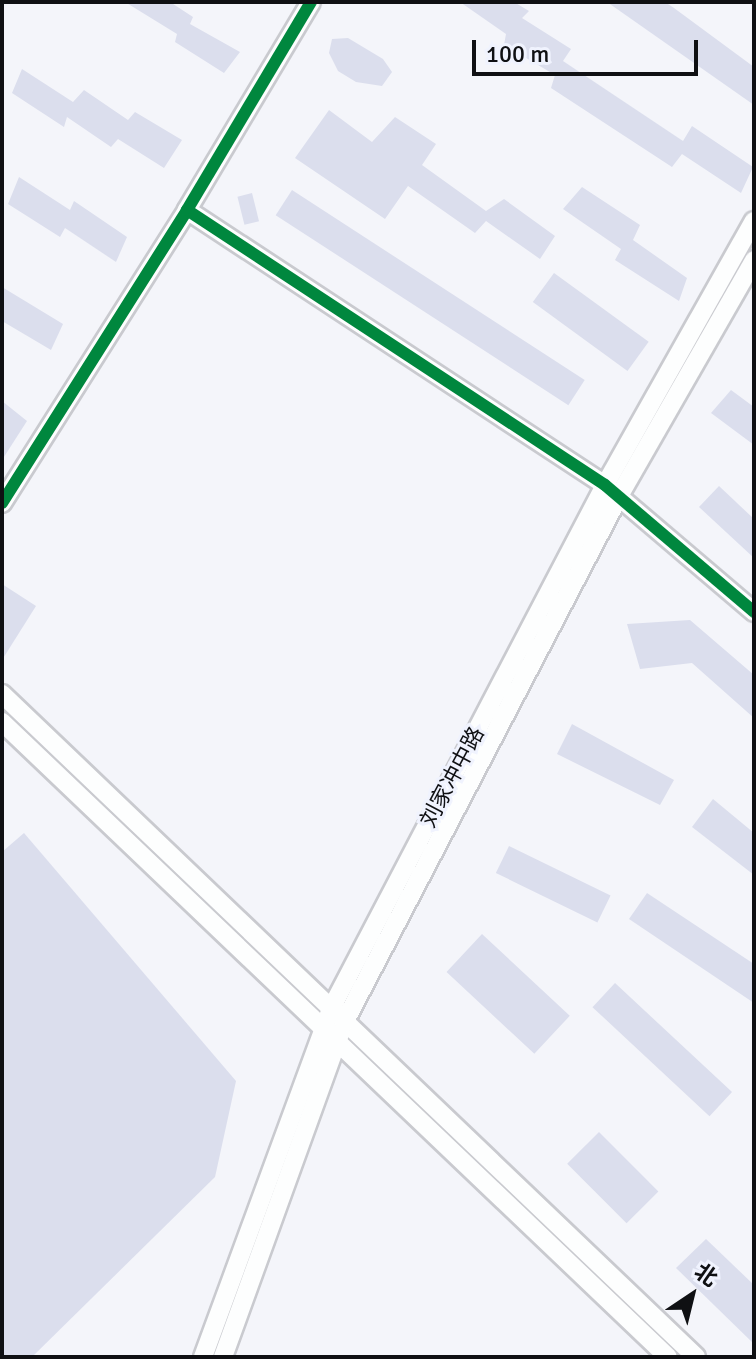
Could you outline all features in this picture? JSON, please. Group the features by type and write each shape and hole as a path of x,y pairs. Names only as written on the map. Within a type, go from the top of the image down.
{"main road":[{"path":"2,503 187,210 311,2"},
{"path":"187,210 612,490 754,612"},
{"name":"刘家冲中路","path":"223,1357 337,1016 754,221"},
{"name":"刘家冲中路","path":"612,490 754,260"},
{"path":"2,694 696,1357"},
{"path":"2,722 668,1357"},
{"name":"刘家冲中路","path":"203,1357 330,1036"}],"building":[{"path":"125,2 170,2 193,17 190,24 240,52 224,73 175,42 177,34"},
{"path":"460,2 514,2 529,11 522,18 571,49 563,61 683,141 692,126 753,167 741,193 682,154 672,167 551,88 555,75 504,45 506,34"},
{"path":"607,2 665,2 674,8 754,67 754,105"},
{"path":"348,38 383,59 392,72 382,86 356,82 338,71 329,53 332,39"},
{"path":"22,69 73,102 84,90 128,120 135,112 182,140 164,168 118,139 111,147 67,117 64,127 12,93"},
{"path":"329,110 372,142 395,117 436,144 422,165 486,211 504,199 555,236 540,259 486,221 475,233 408,186 385,219 295,158"},
{"path":"19,177 70,210 74,201 127,237 116,262 65,228 60,237 8,204"},
{"path":"582,187 640,225 633,240 687,278 679,301 615,260 621,249 563,209"},
{"path":"292,190 585,380 568,405 276,215"},
{"path":"252,193 259,221 244,225 237,197"},
{"path":"554,273 649,342 627,371 533,302"},
{"path":"2,287 63,324 51,350 2,321"},
{"path":"731,390 754,407 754,445 711,413"},
{"path":"2,401 27,421 2,460"},
{"path":"719,486 754,519 754,558 699,507"},
{"path":"2,584 36,606 2,660"},
{"path":"690,620 754,675 754,718 692,663 640,669 627,624"},
{"path":"572,724 674,780 660,805 557,754"},
{"path":"713,799 754,833 754,875 692,827"},
{"path":"24,833 236,1081 215,1177 32,1357 2,1357 2,852"},
{"path":"509,846 611,896 597,922 496,873"},
{"path":"647,893 754,964 754,1003 629,919"},
{"path":"482,934 570,1016 534,1054 447,972"},
{"path":"615,983 732,1092 710,1116 592,1007"},
{"path":"599,1132 658,1191 627,1223 567,1164"},
{"path":"706,1239 754,1285 754,1344 676,1268"}],"cycle path":[{"path":"2,503 187,210 311,2"},
{"path":"187,210 605,485 754,612"}]}
